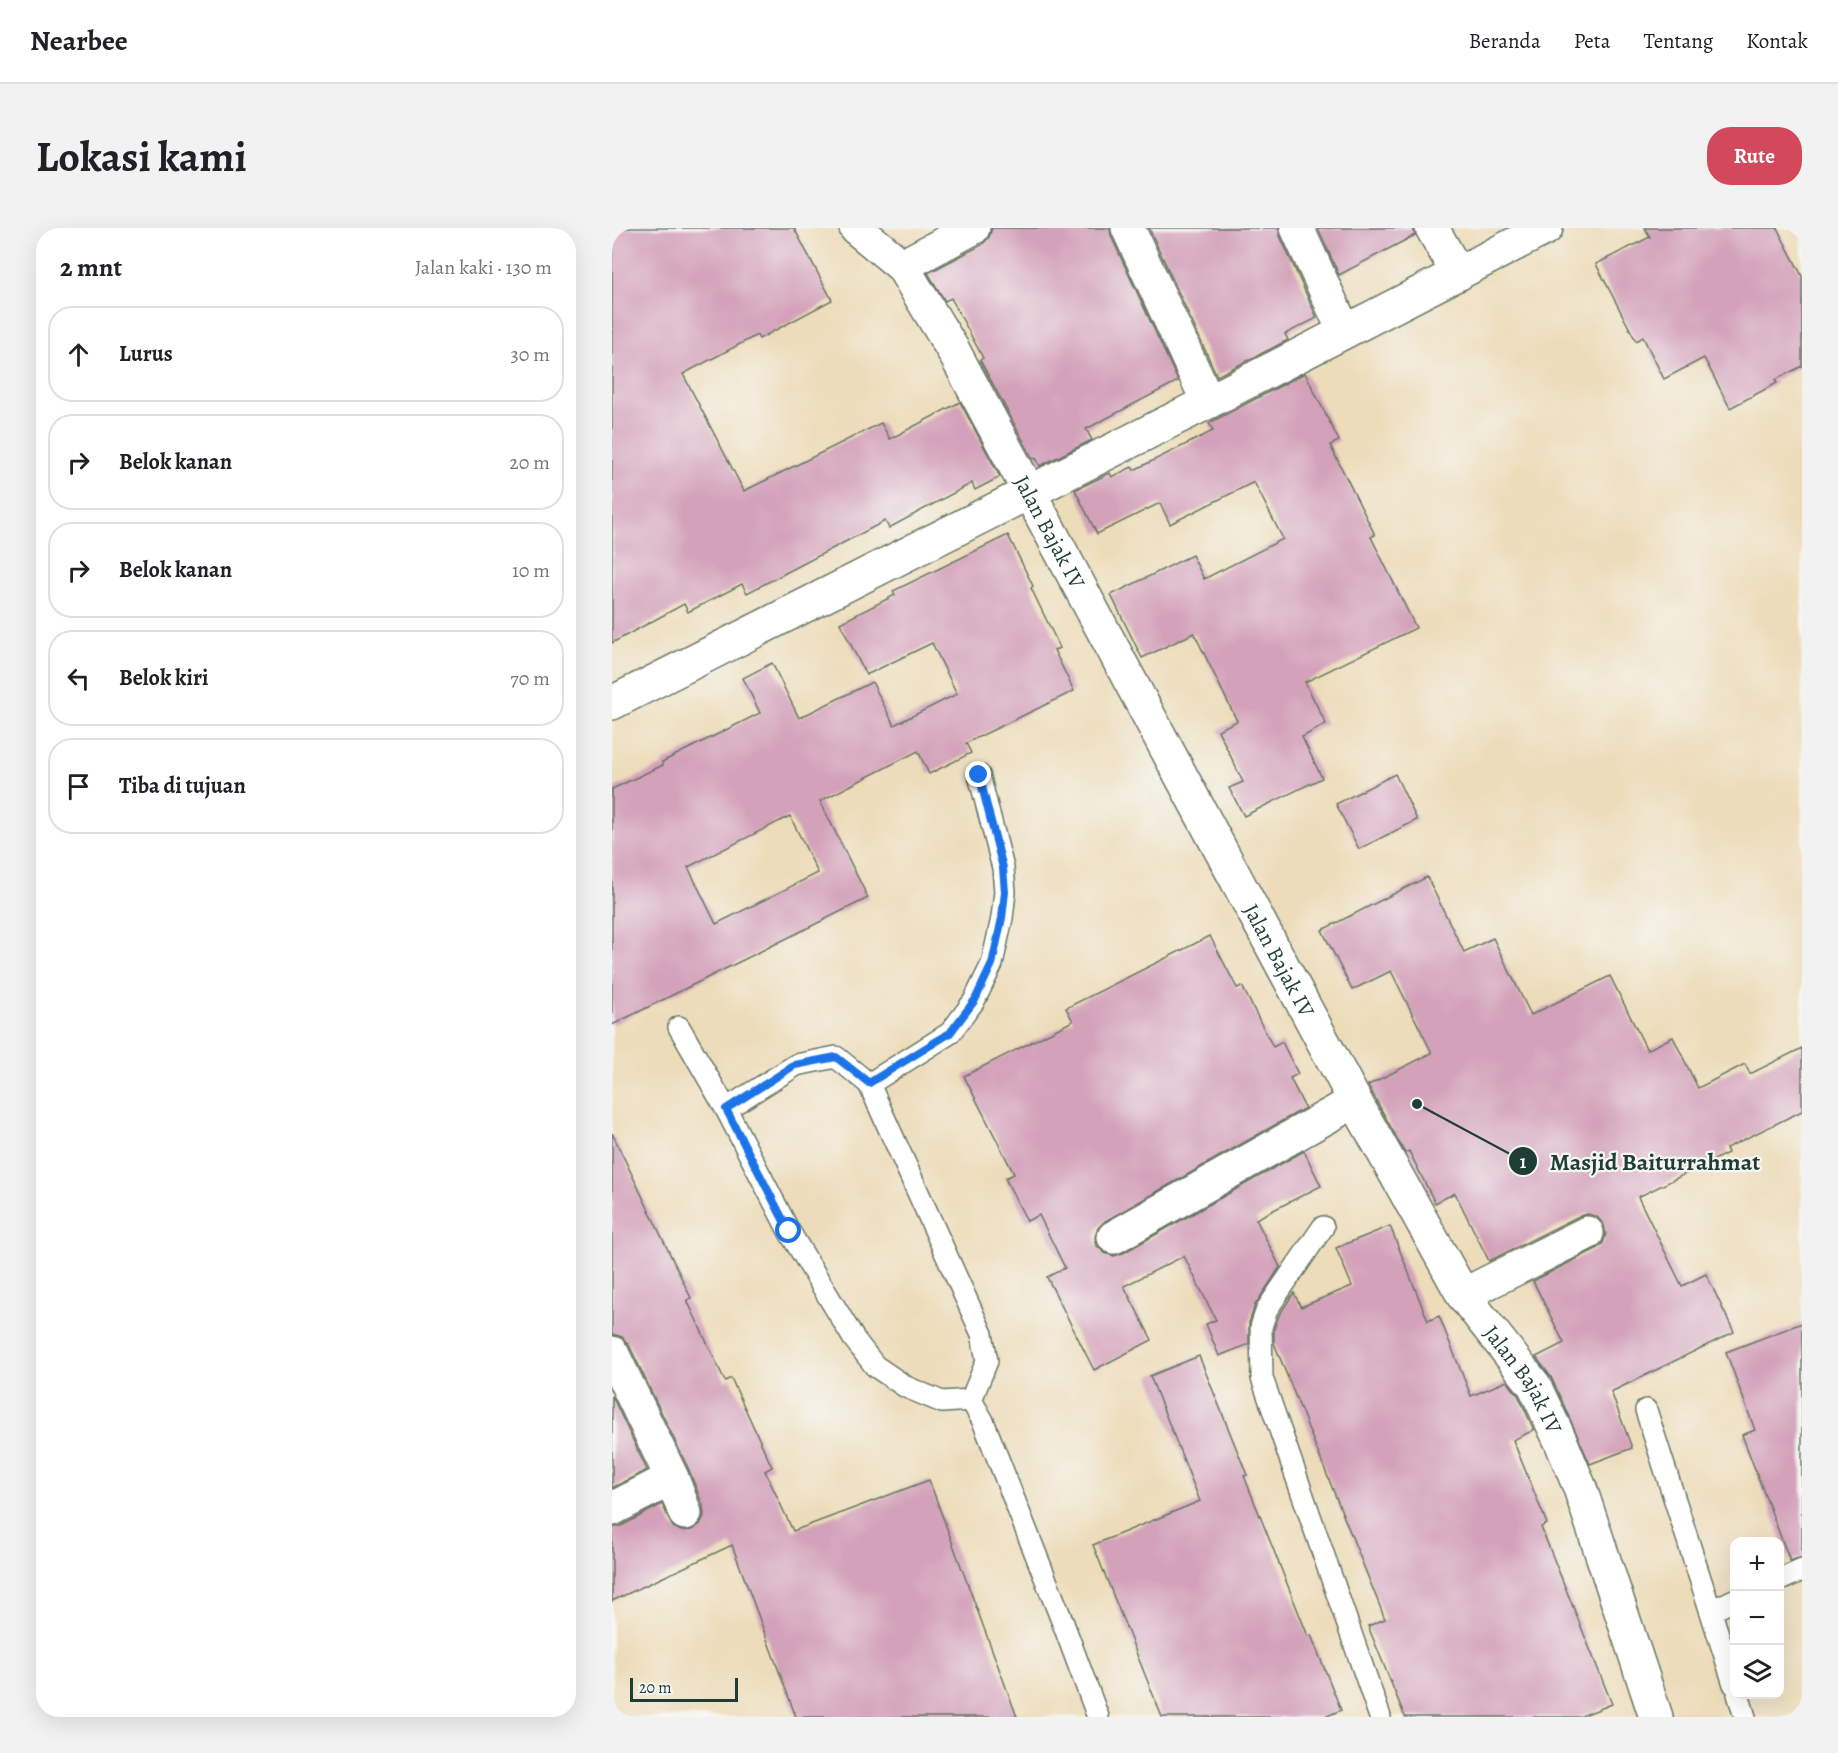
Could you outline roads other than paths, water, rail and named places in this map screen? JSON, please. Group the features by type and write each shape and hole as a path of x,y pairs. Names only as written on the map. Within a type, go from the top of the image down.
{"street":[{"name":"Jalan Bajak IV","path":"856,228 902,266 953,350 1355,1101 1463,1295 1533,1386 1562,1442 1580,1488 1656,1717"},
{"path":"902,266 973,228"},
{"path":"1128,228 1208,402"},
{"path":"1297,228 1344,331"},
{"path":"1432,228 1458,274"},
{"path":"612,703 1208,402 1546,228"},
{"path":"1114,1237 1355,1101"},
{"path":"1463,1295 1587,1233"},
{"path":"612,1353 672,1478 685,1513"},
{"path":"612,1509 672,1478"}],"lane":[{"path":"869,1083 950,1033 975,1000 992,964 1005,892 1003,868 979,775"},
{"path":"679,1027 726,1109 789,1231 854,1339 875,1366 906,1387 942,1402 971,1400"},
{"path":"726,1109 795,1065 836,1057 869,1083 982,1334 987,1361 971,1400"},
{"path":"1323,1227 1267,1309 1261,1327 1262,1378 1380,1717"},
{"path":"971,1400 983,1421 1098,1717"},
{"path":"1646,1410 1730,1671"},
{"path":"1784,1578 1802,1570"},
{"path":"1711,1611 1730,1602"},
{"path":"1739,1699 1745,1717"}],"place":[{"name":"Masjid Baiturrahmat","path":"1417,1104"}]}
